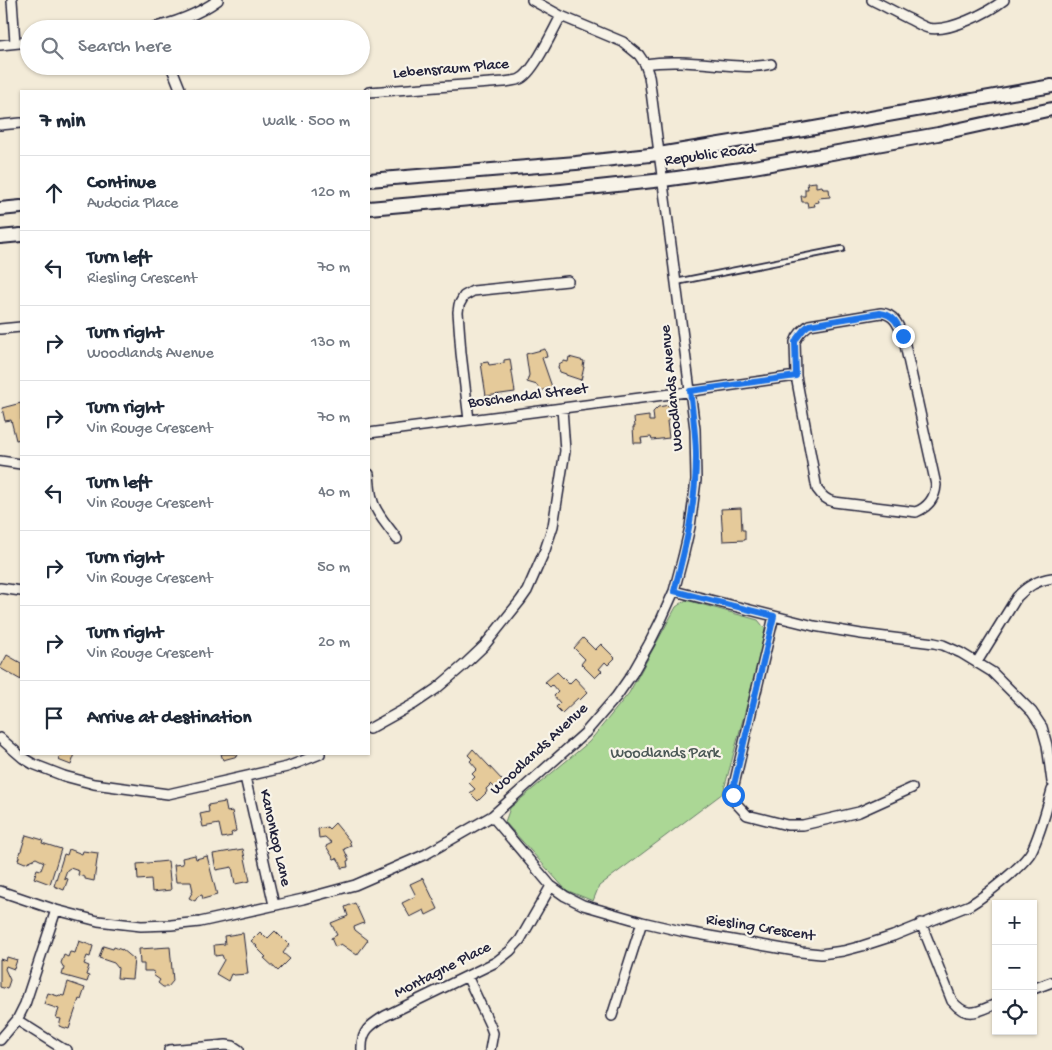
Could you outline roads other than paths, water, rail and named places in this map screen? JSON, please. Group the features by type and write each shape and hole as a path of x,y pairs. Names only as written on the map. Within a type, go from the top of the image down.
{"main road":[{"name":"Republic Road","path":"370,180 576,163 659,154 1052,86"},
{"name":"Republic Road","path":"370,208 561,191 663,180 748,168 938,134 1052,109"},
{"path":"0,209 20,207"},
{"path":"0,237 20,235"}],"street":[{"path":"12,0 15,43"},
{"path":"176,20 199,12 218,0"},
{"path":"532,0 561,16 623,42 639,55 644,64 663,62 756,66 771,64"},
{"path":"872,0 921,25 935,29 945,28 976,16 1004,0"},
{"name":"Lebensraum Place","path":"370,92 519,80 532,67 561,16"},
{"path":"0,45 20,43"},
{"name":"Woodlands Avenue","path":"0,891 56,910 98,921 141,926 200,922 303,899 355,885 426,854 492,816 585,733 616,697 649,644 674,591 690,527 696,480 695,429 649,76 644,64"},
{"path":"175,75 181,90"},
{"path":"0,125 20,123"},
{"path":"469,420 458,312 464,296 474,291 568,281"},
{"path":"880,313 892,316 903,336 936,485 936,492 929,504 916,512 828,501 822,496 817,489 796,376 795,342 799,334 809,325 880,313"},
{"path":"0,328 20,327"},
{"name":"Boschendal Street","path":"370,433 796,376"},
{"path":"370,729 414,704 443,683 484,646 527,591 553,526 565,451 562,408"},
{"path":"0,461 20,464"},
{"path":"370,483 374,505 397,539"},
{"path":"977,662 1017,596 1031,585 1052,578"},
{"path":"0,588 20,591"},
{"path":"674,591 814,626 934,643 952,649 992,672 1032,712 1050,744 1052,782"},
{"path":"774,616 733,789 734,801 738,806 747,815 787,825 803,825 859,812 912,788"},
{"path":"0,738 20,755"},
{"path":"20,755 33,764 64,776 87,782 168,794 287,767 317,755"},
{"name":"Kanonkop Lane","path":"245,777 274,905"},
{"name":"Riesling Crescent","path":"492,816 551,886 565,896 584,905 680,931 821,954 862,946 893,936 979,900 1023,862 1030,853 1052,790"},
{"name":"Montagne Place","path":"362,1050 362,1042 369,1026 385,1016 504,957 520,940 551,886"},
{"path":"0,1040 17,1020 25,1004 56,910"},
{"path":"612,1016 642,922"},
{"path":"921,924 952,1001 959,1009 968,1012 978,1012 992,1006"},
{"path":"467,976 493,1033 490,1050"},
{"path":"1037,988 1052,982"},
{"path":"17,1020 67,1050"},
{"path":"169,1050 226,1045 233,1046 239,1050"}],"lane":[{"path":"676,282 842,250"}],"park label":[{"name":"Woodlands Park","path":"665,754"}]}
